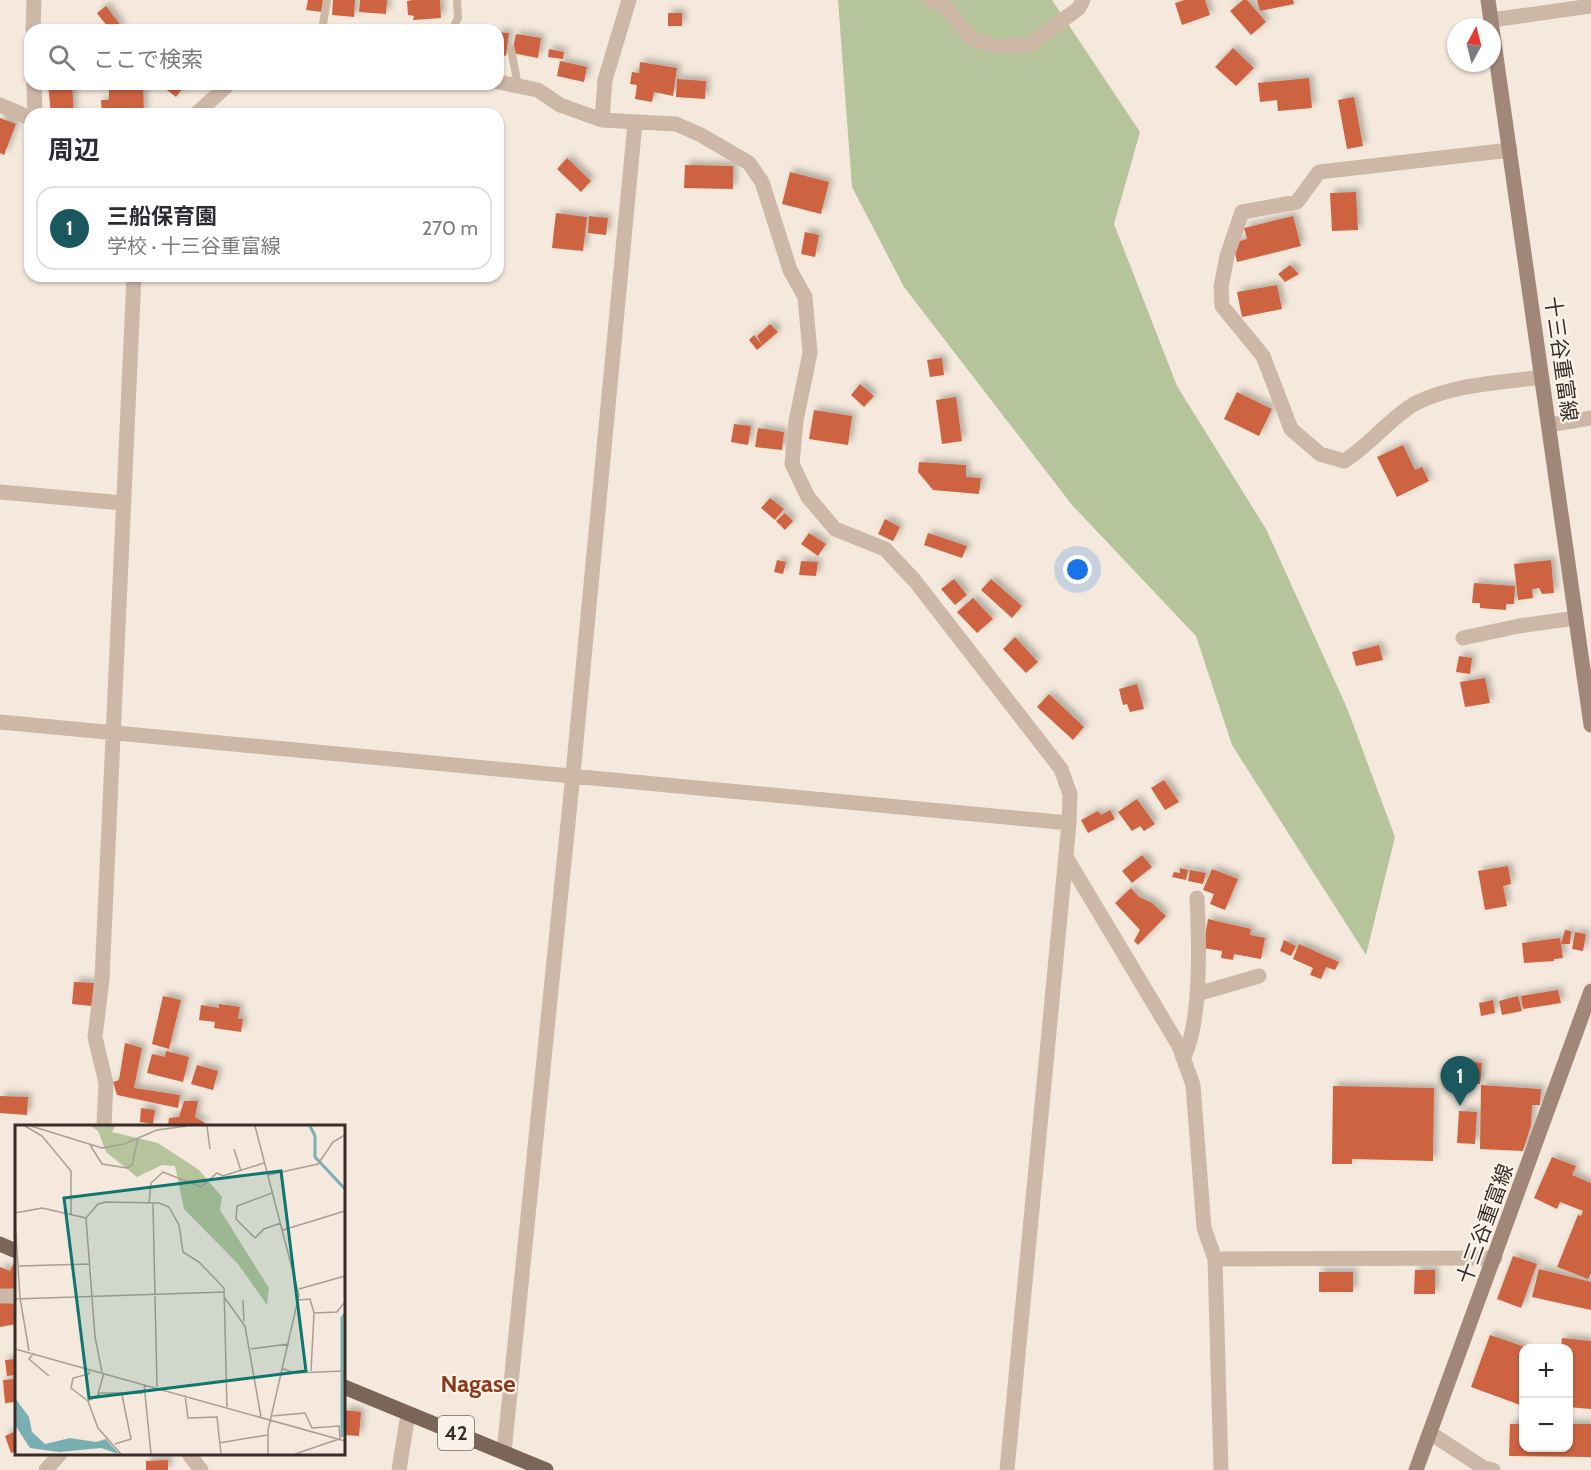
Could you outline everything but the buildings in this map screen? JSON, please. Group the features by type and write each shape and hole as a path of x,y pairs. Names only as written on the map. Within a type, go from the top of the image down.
{"main road":[{"name":"十三谷重富線","path":"1488,0 1492,18"},
{"name":"十三谷重富線","path":"1499,72 1591,725"},
{"name":"十三谷重富線","path":"1416,1470 1591,991"},
{"path":"0,1244 15,1251"},
{"name":"42","path":"345,1386 546,1470"}],"street":[{"path":"33,24 34,0"},
{"path":"602,120 605,80 629,0"},
{"path":"931,0 946,7 972,39 999,47 1031,45 1079,8 1083,0"},
{"path":"1501,19 1591,6"},
{"path":"504,83 538,90 560,105 602,120 676,124 701,135 749,164 762,182 790,270 805,297 810,353 796,422 792,464 808,497 835,529 885,549 915,581 1061,769 1070,794 1069,823 1007,1470"},
{"path":"34,90 35,108"},
{"path":"202,108 222,90"},
{"path":"0,105 24,115"},
{"path":"504,1452 573,774 635,123"},
{"path":"1510,150 1319,172 1297,202 1242,212 1227,256 1221,287 1222,306 1263,356 1291,429 1320,454 1344,461 1358,453 1415,404 1460,388 1542,377"},
{"path":"104,1125 106,1083 95,1037 102,979 111,732 134,282"},
{"path":"1549,425 1591,418"},
{"path":"0,492 123,503"},
{"path":"1463,638 1519,626 1576,618"},
{"path":"0,722 573,774 1069,823"},
{"path":"1066,857 1179,1046 1193,1085 1204,1228 1215,1258 1221,1470"},
{"path":"1183,1058 1189,1047 1197,994 1197,898"},
{"path":"1197,994 1259,976"},
{"path":"1215,1258 1495,1258"},
{"path":"399,1470 408,1414"},
{"path":"1430,1433 1484,1468 1493,1470"},
{"path":"46,1470 59,1455"},
{"path":"190,1455 201,1470"}],"lane":[{"path":"323,24 327,0"},
{"path":"455,24 458,18 457,0"},
{"path":"511,49 518,86"}],"green space":[{"path":"838,0 1052,0 1140,132 1114,224 1177,386 1266,529 1347,708 1395,837 1366,955 1232,745 1196,636 1072,505 904,287 852,187"}],"place":[{"name":"三船保育園","path":"1460,1106"}],"district":[{"name":"Nagase","path":"478,1384"}]}
